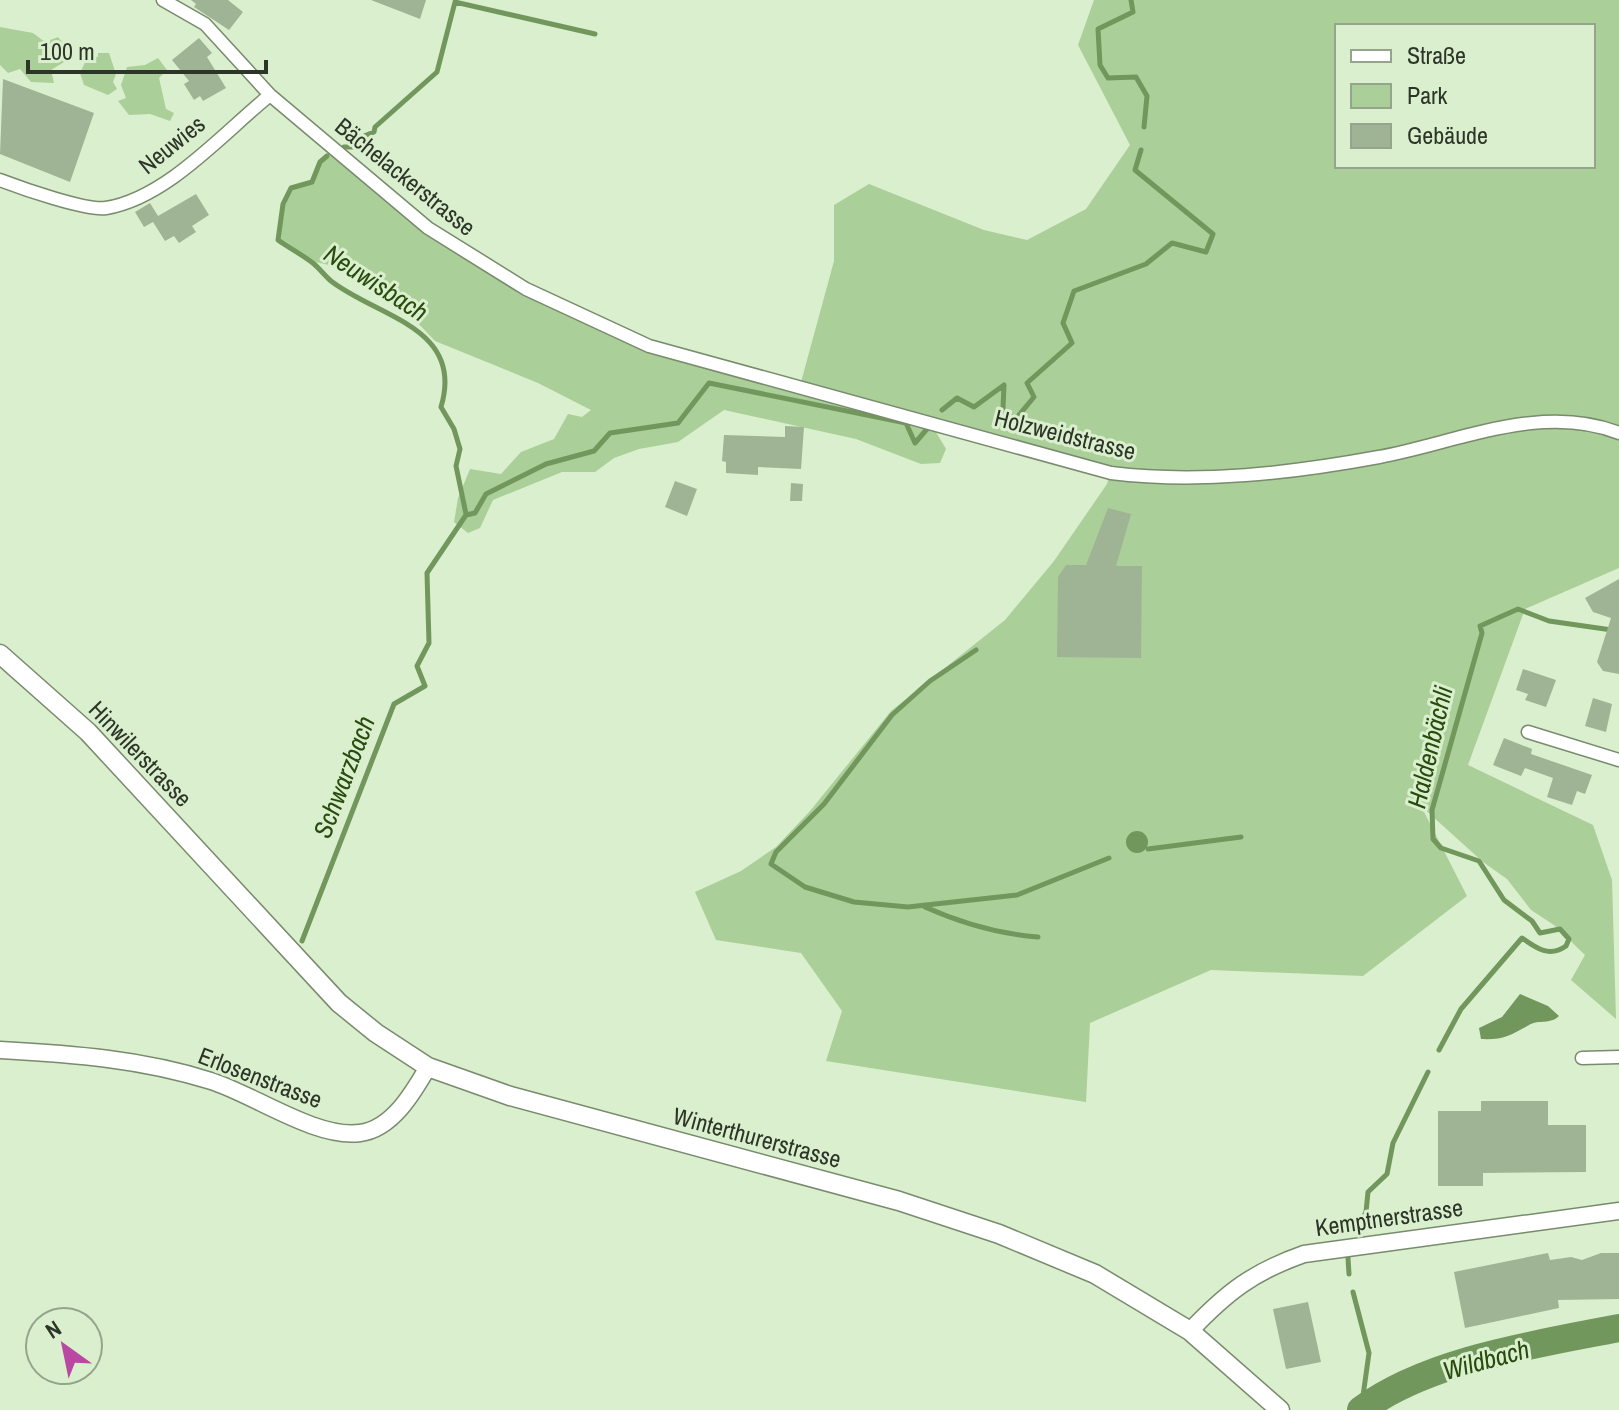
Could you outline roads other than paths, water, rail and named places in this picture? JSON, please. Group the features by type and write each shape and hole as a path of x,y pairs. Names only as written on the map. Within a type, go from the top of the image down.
{"main road":[{"name":"Hinwilerstrasse","path":"0,654 88,732 238,896"},
{"name":"Winterthurerstrasse","path":"238,896 339,1003 376,1033 428,1067 510,1096 899,1201 999,1234 1095,1274 1190,1331 1280,1410"}],"street":[{"name":"Bächelackerstrasse","path":"163,0 205,24 270,95 428,228 475,260 552,302 649,346"},
{"name":"Neuwies","path":"0,180 31,192 103,209 161,187 270,95"},
{"name":"Holzweidstrasse","path":"649,346 1111,473 1135,476 1222,476 1345,462 1543,422 1583,423 1619,433"},
{"path":"1528,732 1619,760"},
{"name":"Erlosenstrasse","path":"0,1050 101,1055 212,1081 330,1131 361,1133 388,1121 411,1096 428,1067"},
{"path":"1582,1058 1619,1057"},
{"name":"Kemptnerstrasse","path":"1190,1331 1237,1285 1263,1269 1304,1254 1619,1211"}],"waterway":[{"name":"Schwarzbach","path":"1131,0 1133,12 1098,29 1100,65 1108,78 1136,77 1147,96 1144,127"},
{"name":"Neuwisbach","path":"344,147 359,147 364,136 374,132 375,127 437,72 455,2 595,34"},
{"name":"Schwarzbach","path":"942,410 957,398 974,407 1004,385 1003,409 1015,420 1034,397 1027,383 1072,343 1063,323 1074,291 1146,264 1172,243 1206,252 1213,234 1135,170 1141,150"},
{"name":"Neuwisbach","path":"327,156 320,162 312,182 291,188 283,204 278,240 314,264 331,281 429,341 440,359 445,380 441,407 454,429 460,449 456,466 466,514"},
{"name":"Schwarzbach","path":"302,941 394,704 425,686 417,666 429,643 427,573 466,515 475,513 486,494 546,464 594,451 610,433 678,423 709,383 906,423 915,443 927,429"},
{"name":"Haldenbächli","path":"1439,1050 1461,1009 1522,938 1548,951 1560,950 1569,939 1560,929 1540,933 1532,921 1504,900 1479,861 1441,848 1433,839 1432,810 1482,633 1480,626 1518,609 1549,621 1619,631"},
{"path":"976,650 930,681 892,715 824,804 776,852 771,864 805,887 854,902 908,907 1017,895 1109,858"},
{"path":"1148,849 1241,837"},
{"path":"925,907 980,927 1038,937"},
{"name":"Haldenbächli","path":"1356,1231 1366,1212 1368,1192 1387,1174 1393,1143 1428,1072"},
{"name":"Haldenbächli","path":"1348,1258 1349,1274"},
{"name":"Haldenbächli","path":"1353,1292 1369,1353 1361,1410"},
{"name":"Wildbach","path":"1361,1410 1418,1378 1451,1366 1519,1348 1619,1328"}]}
